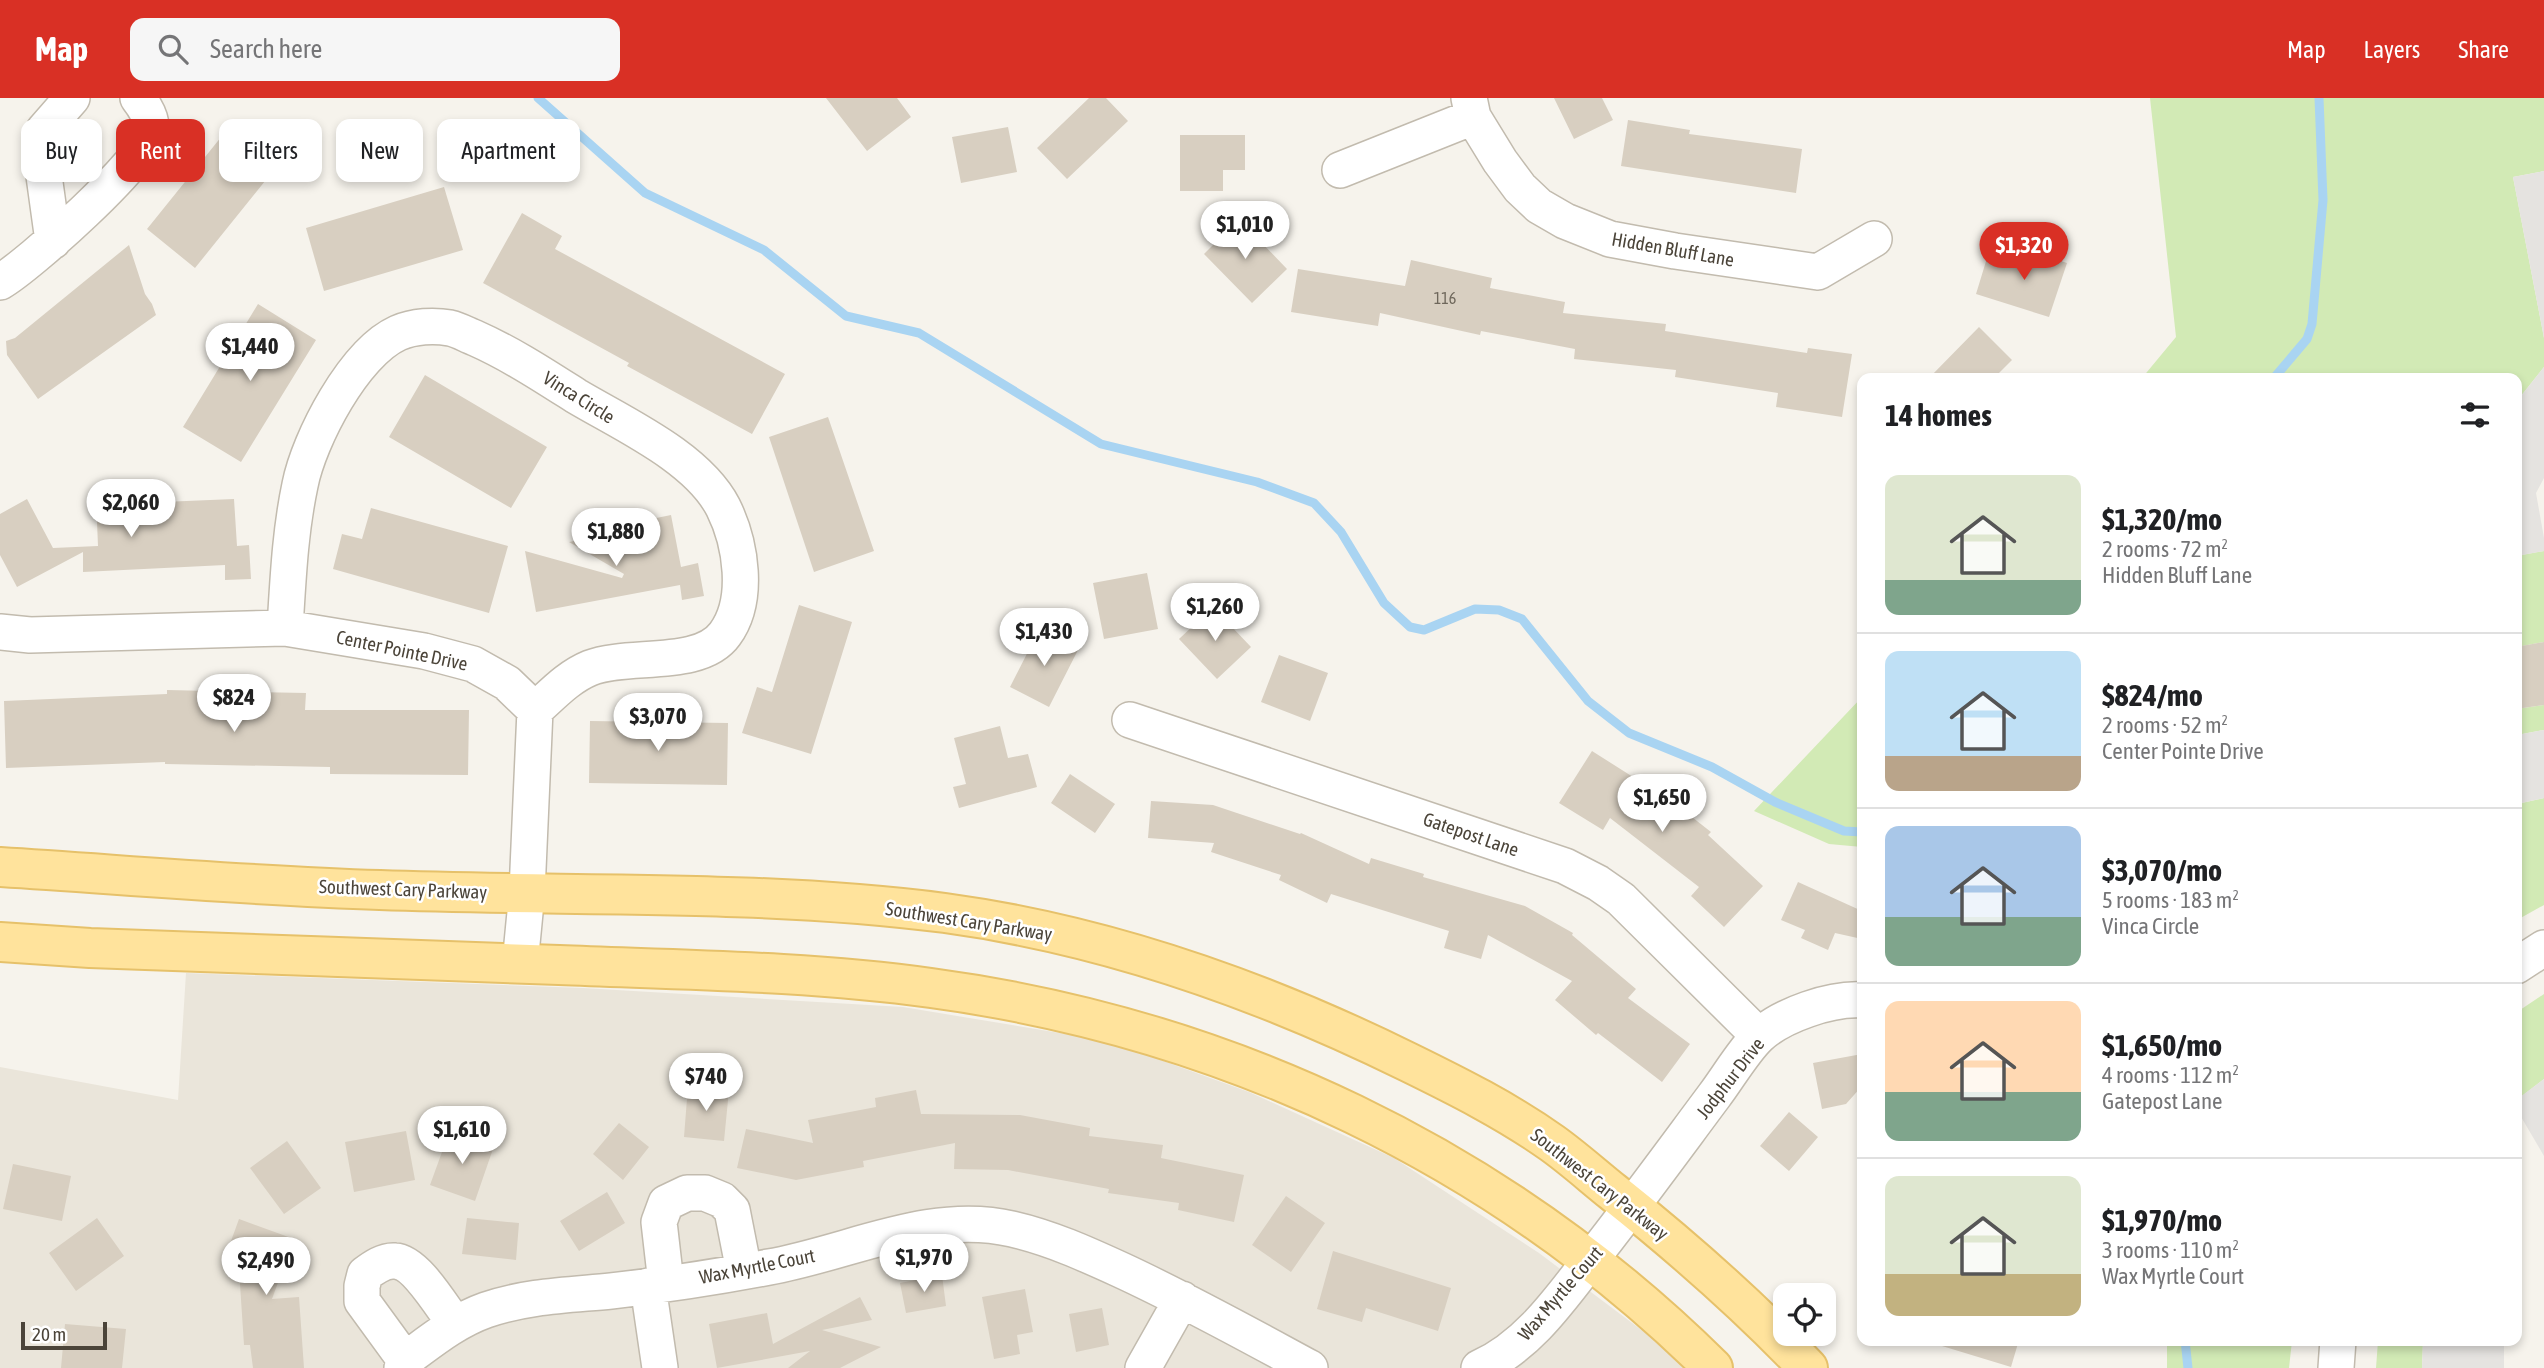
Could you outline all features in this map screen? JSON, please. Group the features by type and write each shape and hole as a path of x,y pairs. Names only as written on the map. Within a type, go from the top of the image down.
{"main road":[{"name":"Southwest Cary Parkway","path":"0,867 380,890 783,899 944,913 1014,924 1146,957 1294,1009 1460,1087 1551,1142 1704,1266 1808,1368"},
{"path":"0,942 90,948 794,974 931,988 1057,1010 1119,1026 1261,1072 1396,1134 1522,1211 1591,1259 1713,1368"}],"street":[{"path":"53,241 43,174 44,130 72,98"},
{"path":"0,282 53,241 141,153 151,133 150,117 138,98"},
{"name":"Hidden Bluff Lane","path":"1340,170 1471,108 1500,161 1520,188 1539,206 1565,221 1610,239 1818,272 1874,239"},
{"name":"Vinca Circle","path":"285,628 290,556 300,485 308,456 342,388 366,357 398,333 426,326 453,328 505,352 669,452 703,480 722,506 734,536 740,589 736,613 724,636 700,652 676,658 630,659 590,668 565,683 535,710"},
{"name":"Center Pointe Drive","path":"0,632 30,635 285,628 424,651 473,664 507,683 535,710"},
{"path":"520,964 527,892 535,710"},
{"name":"Gatepost Lane","path":"1130,720 1565,866 1598,883 1621,899 1759,1036"},
{"path":"2522,962 2544,948"},
{"name":"Jodphur Drive","path":"1632,1207 1759,1036 1795,1014 1824,1004 1857,1000"},
{"path":"660,1368 657,1285 659,1222 666,1203 687,1193 705,1193 722,1200 732,1210 744,1271"},
{"name":"Wax Myrtle Court","path":"1479,1368 1509,1350 1539,1323 1632,1207"},
{"name":"Wax Myrtle Court","path":"404,1364 455,1324 486,1310 520,1301 657,1285 772,1267 904,1232 948,1225 980,1224 1012,1229 1067,1245 1182,1299 1310,1368"},
{"path":"404,1364 362,1301 365,1273 377,1265 395,1261 412,1267 455,1324"},
{"path":"1143,1368 1182,1299"},
{"path":"2336,1368 2338,1346"}],"shaded area":[{"path":"2544,171 2544,338 2513,177"},
{"path":"2544,367 2544,478 2536,493 2544,551 2522,555 2522,395"},
{"path":"2544,730 2544,798 2522,803 2522,734"},
{"path":"186,973 583,988 903,1007 1108,1041 1249,1092 1394,1158 1539,1253 1668,1350 1683,1368 0,1368 0,1067 178,1100"},
{"path":"2544,1079 2544,1156 2522,1119 2522,1096"},
{"path":"2423,1346 2504,1346 2504,1368 2422,1368"}],"green space":[{"path":"2150,98 2544,98 2544,171 2513,177 2544,338 2544,367 2522,395 2522,373 2146,373 2176,337"},
{"path":"2544,551 2544,642 2522,646 2522,555"},
{"path":"1857,702 1857,847 1829,844 1754,811"},
{"path":"2544,705 2544,730 2522,734 2522,708"},
{"path":"2544,798 2544,905 2522,917 2522,803"},
{"path":"2544,994 2544,1079 2522,1096 2522,1009"},
{"path":"2167,1346 2291,1346 2289,1368 2167,1368"},
{"path":"2378,1346 2423,1346 2422,1368 2376,1368"}],"building":[{"path":"826,98 897,98 911,117 867,151"},
{"path":"1089,98 1106,98 1128,121 1067,179 1037,148"},
{"path":"1554,98 1602,98 1613,120 1574,139"},
{"path":"1628,120 1690,130 1689,134 1802,149 1796,193 1621,166"},
{"path":"1008,127 1017,172 961,183 952,137"},
{"path":"1180,135 1245,135 1245,170 1223,170 1223,191 1180,191"},
{"path":"219,140 219,182 264,182 195,268 147,229 185,182 205,182 205,157"},
{"path":"444,187 463,250 324,291 306,228"},
{"path":"522,213 562,236 555,249 785,374 752,434 483,283"},
{"path":"1239,219 1287,269 1252,303 1204,254"},
{"path":"129,245 145,294 156,315 38,399 7,355 6,341 15,338"},
{"path":"2018,247 2067,263 2049,317 1976,294 1987,258 2012,266"},
{"path":"1411,260 1492,278 1490,288 1565,302 1563,313 1666,324 1665,331 1807,353 1808,348 1852,354 1842,417 1776,407 1778,393 1675,377 1676,370 1574,359 1575,349 1481,331 1480,335 1380,313 1378,326 1291,312 1298,269 1405,286"},
{"path":"258,304 316,340 241,462 183,427"},
{"path":"1979,327 2012,360 1999,373 1934,373"},
{"path":"425,375 547,447 511,508 389,437"},
{"path":"828,417 874,551 814,572 769,437"},
{"path":"138,494 139,503 234,499 237,546 249,545 251,579 225,580 225,565 83,572 83,552 17,587 0,555 0,514 27,499 53,548 98,546 96,497"},
{"path":"371,508 508,546 489,613 333,569 342,534 362,539"},
{"path":"671,515 681,567 698,563 704,596 682,600 680,585 536,612 525,551 622,578 624,574 569,542 633,530 632,523"},
{"path":"1147,573 1158,629 1104,639 1093,583"},
{"path":"799,605 852,622 811,754 742,733 757,687 772,692"},
{"path":"1213,607 1251,647 1217,679 1179,639"},
{"path":"1039,630 1078,650 1049,707 1010,687"},
{"path":"2544,642 2544,705 2522,708 2522,646"},
{"path":"1279,655 1328,673 1310,721 1261,702"},
{"path":"167,690 306,693 305,710 469,710 468,775 330,774 330,767 165,762 6,768 4,701 167,694"},
{"path":"590,721 728,723 727,785 589,783"},
{"path":"1000,726 1008,758 1028,754 1037,787 959,808 953,787 966,784 954,738"},
{"path":"1592,751 1674,803 1711,832 1708,835 1763,886 1724,927 1691,896 1699,887 1610,818 1603,830 1559,803"},
{"path":"1070,774 1115,804 1095,833 1051,803"},
{"path":"1151,801 1213,805 1301,833 1369,864 1371,858 1424,874 1423,877 1525,906 1573,933 1572,935 1636,989 1628,998 1690,1044 1662,1082 1598,1033 1596,1035 1555,1000 1572,981 1488,935 1481,959 1444,948 1449,931 1331,894 1327,903 1279,880 1281,875 1211,852 1214,843 1148,838"},
{"path":"1798,882 1857,909 1857,938 1835,933 1828,950 1801,938 1805,930 1781,920"},
{"path":"1857,1055 1857,1092 1846,1104 1822,1109 1813,1063"},
{"path":"688,1086 729,1090 724,1141 684,1137"},
{"path":"916,1090 921,1114 1020,1115 1090,1128 1089,1136 1163,1145 1161,1158 1244,1175 1234,1222 1178,1210 1179,1203 1108,1193 1109,1189 1008,1170 954,1169 955,1143 863,1161 864,1167 796,1180 737,1168 746,1129 813,1143 808,1120 876,1107 875,1098"},
{"path":"1789,1112 1818,1137 1789,1171 1760,1146"},
{"path":"619,1123 649,1147 623,1180 593,1154"},
{"path":"450,1130 494,1146 475,1201 430,1185"},
{"path":"406,1131 415,1180 354,1192 345,1142"},
{"path":"287,1141 321,1188 284,1214 250,1168"},
{"path":"13,1164 71,1176 62,1221 3,1209"},
{"path":"607,1192 625,1223 579,1251 560,1221"},
{"path":"1286,1196 1325,1223 1291,1272 1252,1245"},
{"path":"97,1218 124,1256 76,1291 49,1253"},
{"path":"467,1218 519,1223 516,1260 462,1254"},
{"path":"239,1219 294,1239 272,1299 299,1297 304,1368 253,1368 250,1345 244,1345 239,1269 223,1263"},
{"path":"1333,1251 1451,1288 1438,1331 1366,1308 1362,1322 1317,1309"},
{"path":"942,1275 946,1306 906,1313 900,1283"},
{"path":"1025,1289 1033,1332 1017,1335 1020,1354 994,1359 982,1297"},
{"path":"860,1297 872,1320 822,1330 881,1347 840,1368 788,1368 810,1351 717,1368 709,1324 767,1313 773,1344"},
{"path":"1102,1308 1109,1345 1076,1352 1069,1314"},
{"path":"65,1324 126,1329 122,1368 61,1368"},
{"path":"1942,1346 2017,1346 2011,1367"}],"waterway":[{"path":"538,98 645,193 764,250 846,316 919,333 1101,444 1257,482 1314,503 1341,532 1384,603 1410,627 1424,630 1475,609 1499,610 1522,619 1588,701 1629,733 1712,767 1775,802 1844,831 1857,832"},
{"path":"2278,373 2307,339 2312,324 2323,200 2319,98"},
{"path":"2186,1346 2188,1368"}]}
